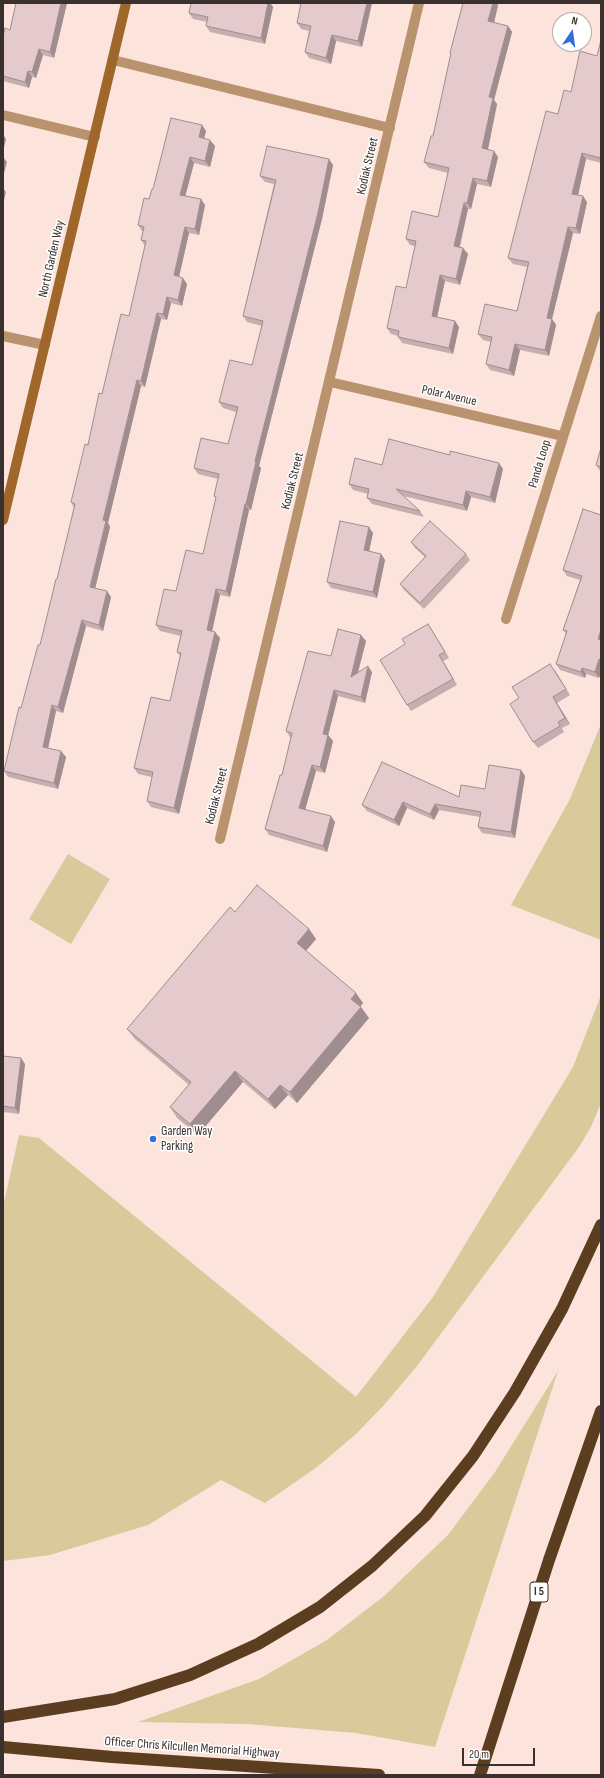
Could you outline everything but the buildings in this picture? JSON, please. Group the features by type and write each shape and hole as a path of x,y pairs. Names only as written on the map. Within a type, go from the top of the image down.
{"highway":[{"path":"3,1717 115,1699 190,1675 258,1644 320,1607 372,1566 425,1516 473,1456 515,1392 562,1309 601,1224"},
{"name":"I 5","path":"480,1775 549,1560 601,1411"},
{"name":"Officer Chris Kilcullen Memorial Highway","path":"3,1747 112,1757 379,1775"},
{"path":"357,1775 370,1774"}],"street":[{"name":"North Garden Way","path":"3,520 126,3"},
{"name":"Kodiak Street","path":"220,839 419,3"},
{"name":"Kodiak Street","path":"113,60 390,128"},
{"path":"3,115 95,137"},
{"name":"Panda Loop","path":"506,619 562,436 601,316"},
{"path":"3,336 45,345"},
{"name":"Polar Avenue","path":"330,382 562,436"}],"shaded area":[{"path":"601,724 601,940 511,905 570,799"},
{"path":"68,854 110,879 71,944 29,919"},
{"path":"601,995 601,1103 591,1127 579,1147 417,1366 384,1405 356,1434 317,1467 265,1503 221,1480 148,1525 50,1555 3,1561 3,1207 19,1135 39,1138 356,1397 433,1297 573,1067"},
{"path":"558,1371 435,1747 356,1733 247,1724 138,1722 259,1679 327,1640 384,1596 448,1535 495,1472"}],"place":[{"name":"Garden Way Parking","path":"153,1139"}]}
